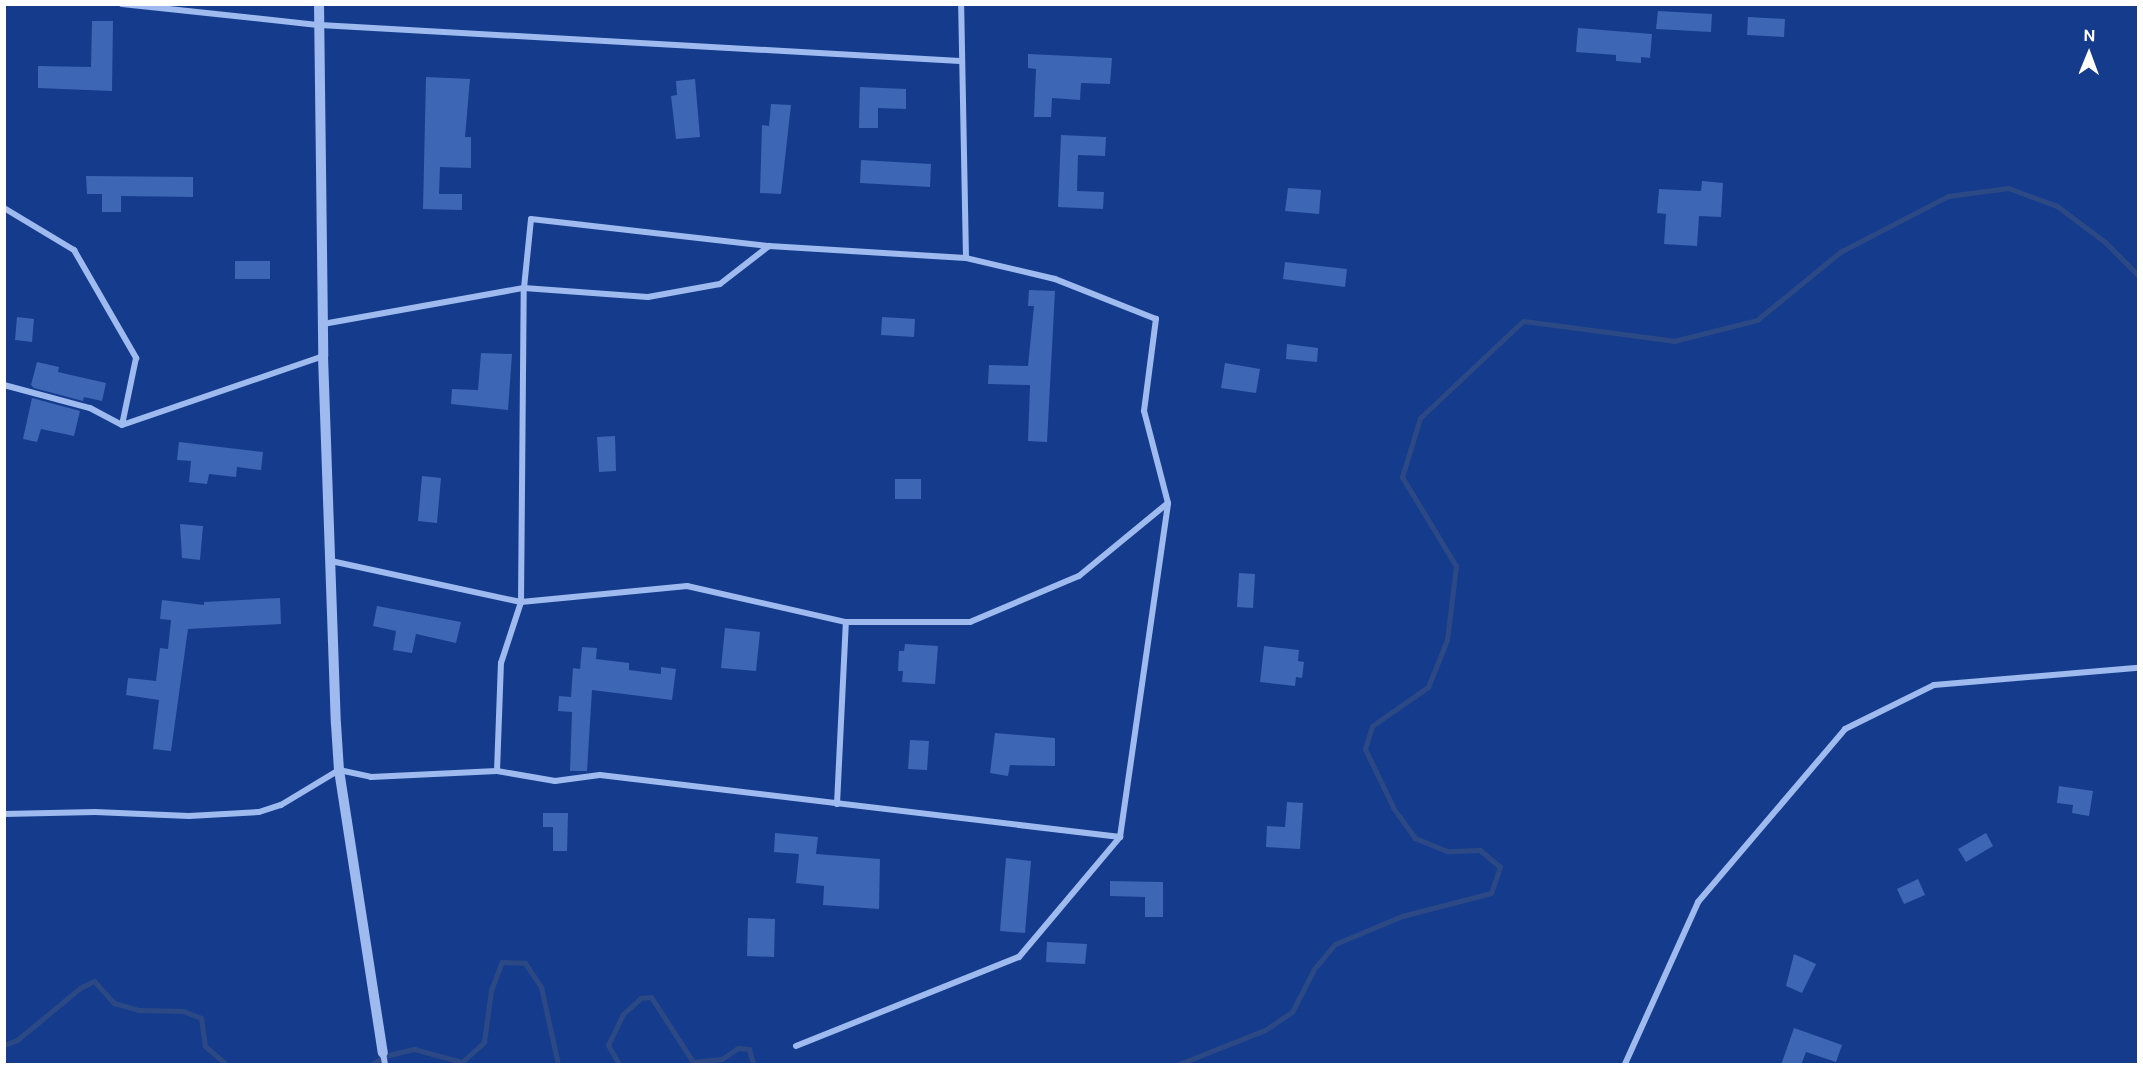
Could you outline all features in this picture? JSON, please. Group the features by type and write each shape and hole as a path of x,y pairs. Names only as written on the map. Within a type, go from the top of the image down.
{"street":[{"path":"122,4 320,25 960,61"},
{"path":"319,4 322,324 339,770 385,1065"},
{"path":"961,4 960,61 966,258"},
{"path":"4,207 74,250 136,358 122,425"},
{"path":"497,771 501,663 521,602 524,288 531,219 769,246 966,258 1055,279 1156,319 1144,411 1168,503 1120,837 1019,957 796,1046"},
{"path":"322,324 524,288 648,297 689,290 720,284 769,246"},
{"path":"4,385 90,408 122,425 323,356"},
{"path":"331,561 521,602 687,586 846,622 970,622 1079,576 1168,503"},
{"path":"837,804 846,622"},
{"path":"1625,1065 1698,902 1845,729 1934,685 2139,668"},
{"path":"4,814 95,812 189,816 260,812 281,805 339,770 371,777 497,771 555,782 600,775 1120,837"}],"building":[{"path":"1658,11 1712,14 1711,32 1656,29"},
{"path":"1748,17 1785,19 1784,37 1747,35"},
{"path":"92,21 113,21 112,91 38,88 38,66 91,67"},
{"path":"1578,28 1652,34 1650,58 1641,57 1641,63 1616,61 1616,55 1576,52"},
{"path":"1028,54 1112,58 1110,84 1081,83 1080,100 1052,98 1051,117 1034,117 1036,69 1028,68"},
{"path":"426,77 470,79 465,137 471,137 471,168 440,167 439,194 462,194 462,210 423,209"},
{"path":"695,79 700,137 676,139 671,96 677,95 676,81"},
{"path":"860,87 906,89 906,109 878,108 878,128 859,128"},
{"path":"771,104 791,105 781,194 760,193 762,125 769,126"},
{"path":"1061,135 1106,137 1105,156 1078,155 1077,191 1104,192 1103,209 1058,207"},
{"path":"861,160 931,164 930,187 860,183"},
{"path":"86,176 193,177 193,197 121,196 121,212 102,212 102,194 87,194"},
{"path":"1702,181 1723,183 1721,217 1699,216 1697,246 1664,244 1666,214 1657,213 1659,189 1701,191"},
{"path":"1288,188 1321,190 1319,214 1285,211"},
{"path":"235,261 270,261 270,279 235,279"},
{"path":"1285,262 1347,269 1345,287 1283,279"},
{"path":"1029,290 1055,291 1047,442 1028,441 1030,385 988,384 989,365 1028,366 1034,306 1028,306"},
{"path":"17,317 34,319 32,342 15,340"},
{"path":"882,317 915,319 914,337 881,335"},
{"path":"1287,344 1318,348 1317,362 1286,359"},
{"path":"481,353 512,354 508,410 451,404 452,389 478,390"},
{"path":"37,362 59,367 58,372 106,383 102,401 84,397 83,401 34,388 31,385"},
{"path":"1225,363 1260,369 1256,393 1221,388"},
{"path":"32,398 80,411 74,436 41,429 37,442 23,439"},
{"path":"615,436 616,471 599,472 597,437"},
{"path":"179,442 263,452 261,470 237,467 236,477 209,474 207,484 189,482 191,461 177,460"},
{"path":"422,476 441,478 437,523 418,521"},
{"path":"895,479 921,479 921,499 895,499"},
{"path":"180,524 203,526 200,560 182,558"},
{"path":"1239,573 1255,574 1253,608 1237,607"},
{"path":"280,598 281,624 188,629 171,751 153,749 159,700 126,695 128,678 156,681 160,648 168,649 171,620 160,619 162,600 204,605 204,602"},
{"path":"377,606 461,622 456,643 416,634 412,653 393,650 396,631 373,626"},
{"path":"725,628 760,632 756,671 721,668"},
{"path":"905,644 938,646 935,684 902,682 903,671 898,671 899,651 904,651"},
{"path":"1264,646 1299,650 1298,661 1304,662 1302,678 1296,677 1295,686 1260,682"},
{"path":"582,647 597,648 596,659 629,663 629,670 661,674 661,667 676,669 672,700 592,690 587,771 570,771 572,712 558,711 559,696 571,697 573,668 580,669"},
{"path":"995,733 1055,738 1055,766 1010,765 1008,776 990,773"},
{"path":"910,740 929,741 927,770 908,769"},
{"path":"2059,786 2093,791 2089,816 2072,813 2073,805 2057,803"},
{"path":"1287,802 1303,803 1300,849 1266,847 1267,826 1285,827"},
{"path":"543,813 568,813 567,851 553,851 553,827 543,827"},
{"path":"775,833 818,837 816,854 880,859 879,909 823,905 824,886 796,883 799,854 774,852"},
{"path":"1986,833 1993,846 1966,862 1958,849"},
{"path":"1006,858 1031,861 1025,933 1000,931"},
{"path":"1918,879 1925,895 1904,904 1897,889"},
{"path":"1110,881 1163,882 1163,917 1145,917 1145,897 1110,896"},
{"path":"748,918 775,919 774,957 747,956"},
{"path":"1047,942 1087,944 1085,964 1046,962"},
{"path":"1794,954 1816,964 1802,993 1786,986"},
{"path":"1794,1028 1842,1045 1836,1062 1806,1052 1801,1065 1781,1065"}],"waterway":[{"path":"1179,1064 1265,1030 1292,1012 1314,969 1335,944 1402,916 1491,893 1500,867 1480,850 1447,851 1415,838 1394,809 1365,749 1372,726 1428,687 1447,640 1456,566 1402,477 1420,418 1523,321 1674,341 1757,320 1840,252 1948,196 2008,188 2057,206 2105,242 2138,275"},
{"path":"372,1064 385,1056 414,1049 462,1062 484,1042 491,990 502,962 525,963 541,987 558,1064"},
{"path":"4,1045 17,1040 80,988 94,981 114,1003 139,1010 183,1011 201,1018 205,1046 226,1064"},
{"path":"619,1064 608,1045 623,1014 641,998 651,997 693,1062 722,1059 738,1048 749,1049 753,1064"}]}
